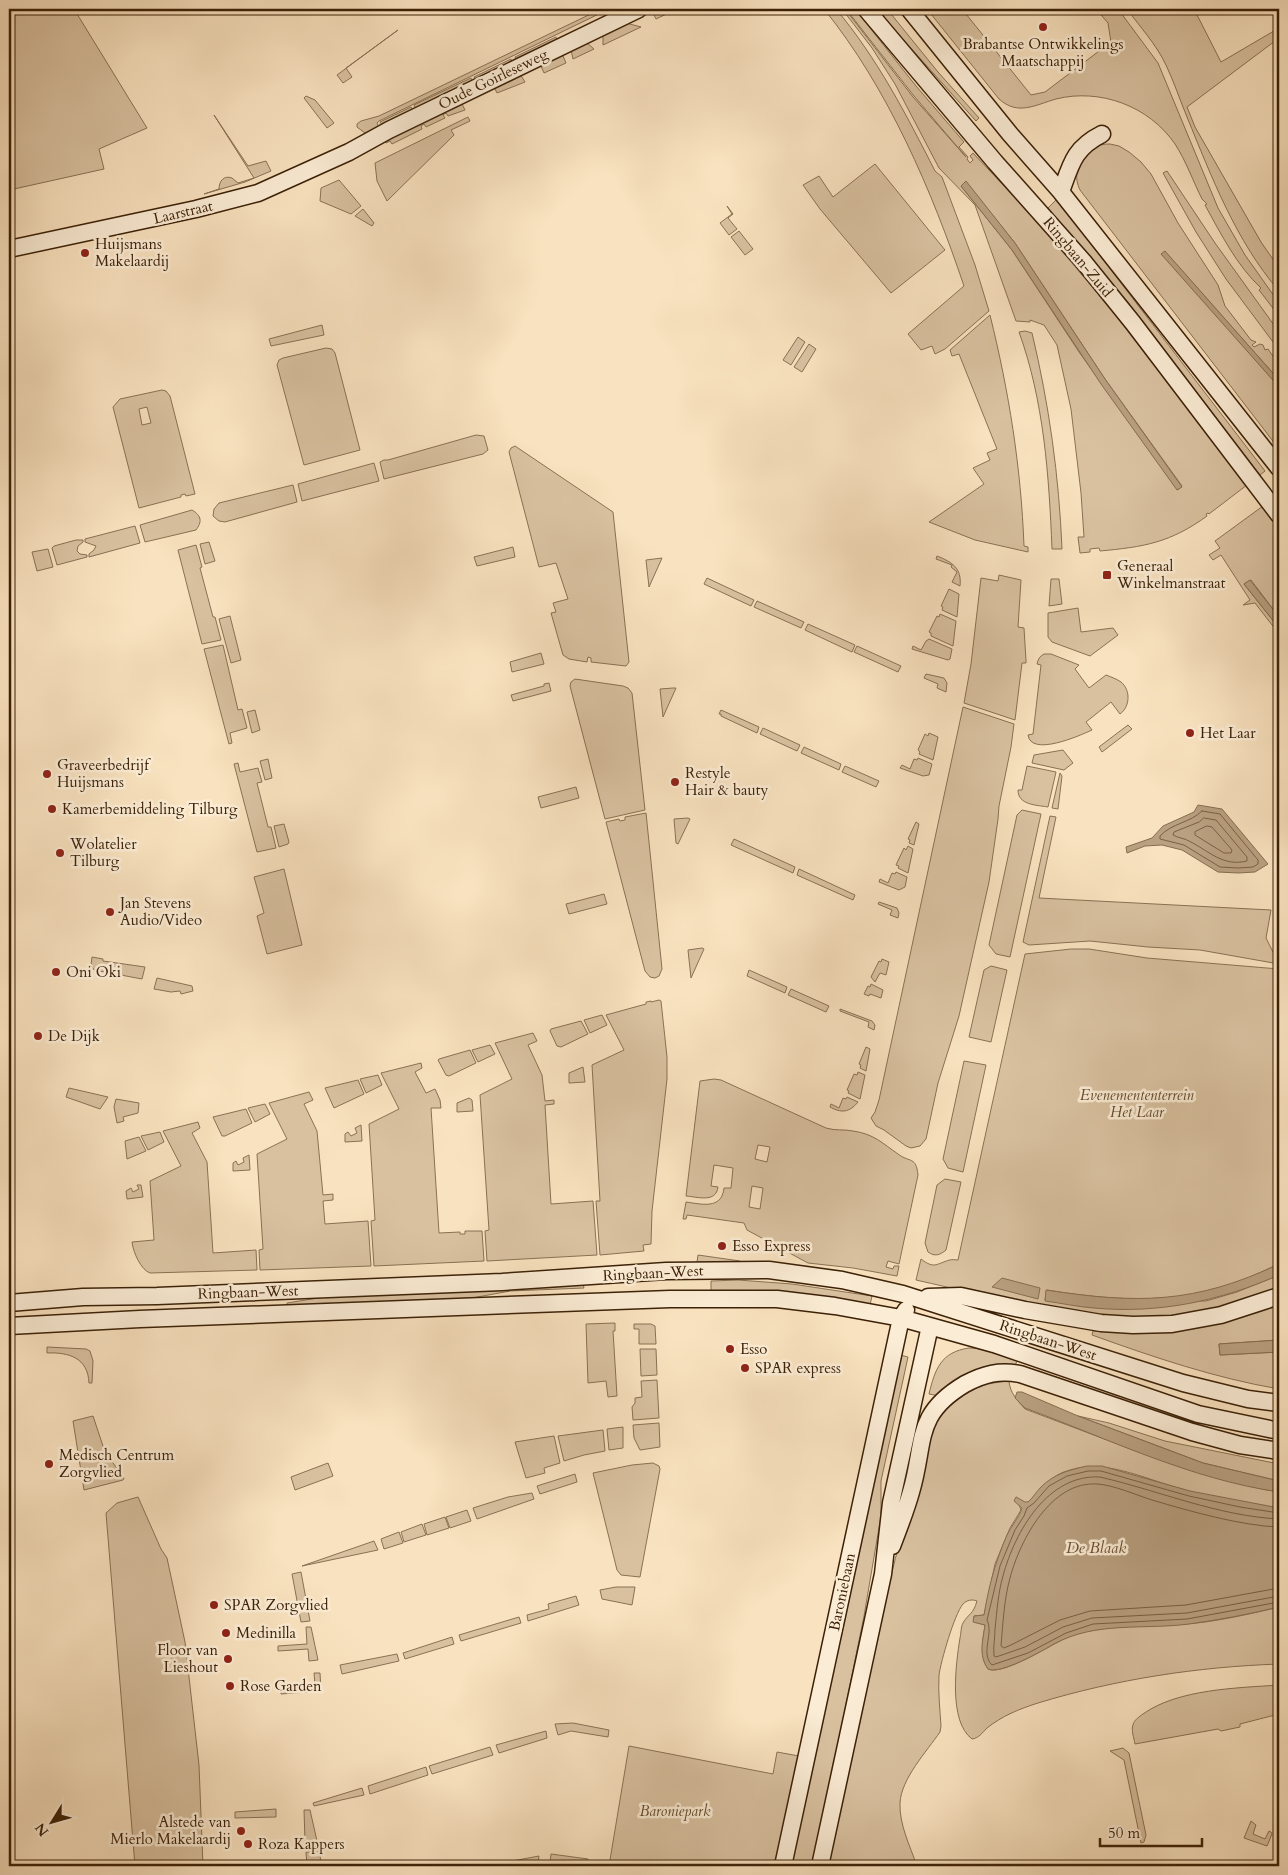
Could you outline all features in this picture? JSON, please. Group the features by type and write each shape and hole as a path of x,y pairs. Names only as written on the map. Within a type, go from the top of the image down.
{"main road":[{"name":"Oude Goirleseweg","path":"349,152 389,130 639,9"},
{"name":"Ringbaan-Zuid","path":"866,9 1133,323 1275,509"},
{"name":"Ringbaan-Zuid","path":"908,9 1010,134 1061,192 1277,466"},
{"path":"1061,192 1076,154 1084,144 1102,134"},
{"name":"Laarstraat","path":"9,249 196,209 258,193 349,152"},
{"name":"Ringbaan-West","path":"9,1302 83,1297 157,1296 502,1282 666,1271 769,1270 842,1280 915,1297 1183,1383 1248,1399 1279,1403"},
{"path":"915,1297 961,1296 1025,1310 1101,1323 1134,1326 1172,1324 1221,1315 1279,1296"},
{"path":"901,1318 915,1297"},
{"path":"820,1866 883,1574 891,1503 930,1326 915,1297"},
{"name":"Ringbaan-West","path":"9,1326 670,1298 752,1298 816,1303 901,1318 930,1326 1041,1359 1198,1414 1279,1431"},
{"name":"Baroniebaan","path":"782,1866 901,1318"},
{"path":"883,1574 912,1491 923,1434 930,1416 940,1402 954,1391 981,1376 995,1372 1020,1374 1192,1432 1240,1445 1279,1451"}],"green space":[{"path":"9,9 74,9 147,128 99,149 104,169 14,189 9,179"},
{"path":"601,9 609,9 379,121 377,123 379,127 365,133 357,127 357,124 361,121 379,116"},
{"path":"655,9 677,9 656,19 653,13"},
{"path":"824,9 836,9 865,47 890,87 935,171 942,177 975,265 989,311 945,349 935,354 932,346 921,350 908,334 964,286 923,177 888,106 847,40"},
{"path":"842,9 845,9 913,97 966,157 914,96 846,9 855,9 916,86 964,142 959,147 968,157 967,159 970,163 973,160 970,156 973,153 1035,219 1114,313 1247,485 1209,514 1206,514 1207,516 1194,525 1168,538 1130,548 1100,551 1099,548 1090,549 1090,552 1080,553 1078,537 1084,537 1081,493 1071,409 1057,345 1044,325 1030,320 1030,322 1016,321 975,205 939,168 895,84 872,48","holes":["966,182 1015,243 1105,379 1182,486 1178,490 1079,352 1012,250 961,186"]},
{"path":"876,9 887,9 938,72 979,118 976,121"},
{"path":"927,9 962,9 1031,95 1045,92 1111,42 1108,23 1096,9 1118,9 1158,63 1218,208 1245,255 1279,303 1279,316 1259,290 1261,288 1244,270 1230,249 1205,205 1207,204 1202,199 1175,144 1152,119 1122,103 1090,96 1056,99 1027,108 1013,107 1006,104 999,99"},
{"path":"1127,9 1163,9 1165,12 1170,9 1194,9 1221,62 1279,28 1279,38 1187,107 1195,127 1261,242 1279,268 1279,291 1250,251 1226,208 1162,57"},
{"path":"626,23 641,27 603,45 603,34"},
{"path":"556,37 557,40 516,60 515,57"},
{"path":"586,42 594,49 573,59 571,50"},
{"path":"560,55 563,56 566,63 544,73 540,64"},
{"path":"511,59 512,62 476,80 474,77"},
{"path":"346,68 352,77 343,83 337,75"},
{"path":"520,74 525,82 497,93 495,89 497,86"},
{"path":"471,78 472,82 416,109 414,105"},
{"path":"306,96 315,100 334,123 327,128 304,98"},
{"path":"460,103 465,110 448,116 446,113 443,115 445,118 426,127 424,124 421,126 422,129 392,144 390,141 386,143 385,140"},
{"path":"411,107 413,110 382,125 380,122"},
{"path":"214,115 248,166 266,161 271,171 245,182 204,194 219,189 221,181 227,177 232,178 238,183 254,178"},
{"path":"468,117 470,121 451,130 454,135 387,201 377,181 375,163"},
{"path":"1110,144 1119,146 1129,152 1151,174 1178,223 1218,285 1225,306 1251,340 1256,342 1252,345 1254,347 1260,344 1263,345 1265,350 1268,349 1279,365 1279,380 1164,251 1279,387 1279,449 1080,190 1077,182 1077,173 1082,158 1094,148"},
{"path":"875,164 945,250 891,293 820,209 803,185 819,176 833,197"},
{"path":"1167,171 1215,243 1279,332 1279,350 1226,279 1196,232 1163,173"},
{"path":"339,180 361,206 351,214 320,201 321,188"},
{"path":"1056,200 1265,471 1260,475 1127,301 1048,208"},
{"path":"727,206 733,214 728,218 737,229 729,235 720,223 732,214"},
{"path":"363,209 374,223 372,226 355,216"},
{"path":"739,231 753,249 745,255 731,237"},
{"path":"990,315 1003,372 1013,430 1020,487 1024,546 1028,547 1028,552 975,540 929,522 984,484 973,468 990,460 987,453 997,449 959,354 952,356 950,350"},
{"path":"322,325 324,335 271,346 269,339"},
{"path":"1019,332 1032,333 1048,413 1056,467 1062,549 1052,549 1047,466 1040,412"},
{"path":"798,337 805,342 791,365 783,360"},
{"path":"809,344 816,349 802,372 794,367"},
{"path":"326,348 332,349 335,353 360,450 304,465 277,365 279,360 283,358"},
{"path":"162,390 166,391 170,396 195,494 181,495 181,497 139,508 113,407 120,399","holes":["147,407 151,423 142,425 139,409"]},
{"path":"476,435 484,436 488,450 483,454 384,479 380,462 384,460"},
{"path":"515,446 613,512 629,662 626,666 591,662 591,658 588,657 587,662 569,659 563,655 551,613 556,612 553,603 568,599 556,563 539,567 509,452"},
{"path":"374,463 379,481 302,501 298,484"},
{"path":"293,485 297,502 225,522 219,521 213,516 214,509 219,503"},
{"path":"1263,506 1279,527 1279,617 1251,580 1244,584 1279,628 1279,634 1255,603 1243,605 1250,600 1221,555 1213,560 1209,555 1220,548 1215,541"},
{"path":"192,510 200,519 196,530 145,542 140,525"},
{"path":"135,526 140,543 89,557 89,554 96,546 85,542 85,539"},
{"path":"76,540 83,540 78,546 77,551 80,554 87,555 87,557 57,565 52,548"},
{"path":"209,542 215,561 205,564 200,544"},
{"path":"196,545 202,567 200,568 221,640 202,644 178,550"},
{"path":"513,547 515,557 477,566 474,557"},
{"path":"48,549 53,567 37,571 32,552"},
{"path":"937,556 955,566 958,570 960,586 952,582 957,572 951,567 952,565 936,559"},
{"path":"662,558 649,587 646,560"},
{"path":"999,575 1021,580 1018,627 1024,628 1026,663 1022,663 1015,720 964,703 971,664 981,578 998,581"},
{"path":"707,578 754,600 751,606 704,584"},
{"path":"1051,579 1059,579 1062,604 1049,606"},
{"path":"949,589 959,594 957,617 942,610 943,607 941,606"},
{"path":"757,601 804,622 801,628 754,607"},
{"path":"1078,608 1081,632 1113,628 1118,635 1090,656 1052,642 1048,637 1048,613"},
{"path":"940,614 956,621 953,646 931,636 929,632 937,616 939,617"},
{"path":"230,616 241,660 231,663 219,619"},
{"path":"808,624 855,645 852,652 805,630"},
{"path":"929,639 952,649 950,659 912,649 913,646 921,650"},
{"path":"223,645 238,710 242,709 247,728 230,733 232,743 229,744 204,649"},
{"path":"857,646 901,666 898,672 854,652"},
{"path":"541,653 544,664 512,672 510,662"},
{"path":"1044,654 1051,654 1079,665 1075,669 1089,688 1106,675 1121,682 1128,694 1126,707 1120,714 1111,702 1086,722 1092,730 1077,736 1046,745 1031,741 1028,735 1033,734 1041,665 1037,664 1039,658"},
{"path":"926,674 944,678 947,683 946,692 937,688 938,684 924,678"},
{"path":"575,679 623,686 632,693 645,810 605,819 570,686 571,682"},
{"path":"549,683 551,691 513,701 511,695"},
{"path":"676,688 663,717 660,689"},
{"path":"963,707 1014,724 999,806 989,882 959,1016 938,1083 926,1139 920,1146 911,1148 876,1126 871,1118 879,1100"},
{"path":"255,710 260,730 252,733 247,712"},
{"path":"721,710 759,727 757,733 721,716 719,714"},
{"path":"1128,725 1132,729 1102,752 1099,747"},
{"path":"763,728 800,745 797,751 760,734"},
{"path":"929,733 938,737 933,760 919,754 918,750 925,734 928,736"},
{"path":"804,747 841,764 839,770 801,753"},
{"path":"1063,750 1073,763 1064,770 1032,763 1034,755"},
{"path":"918,758 932,764 929,775 923,776 900,768 902,765 910,769 914,759 917,760"},
{"path":"268,759 272,778 265,780 260,761"},
{"path":"238,763 240,772 258,768 262,782 257,783 268,827 271,827 276,848 257,852 234,764"},
{"path":"845,766 879,781 876,787 842,772"},
{"path":"1027,766 1056,772 1048,807 1033,805 1021,799 1018,790 1022,790"},
{"path":"1060,773 1062,776 1058,809 1052,808"},
{"path":"576,787 579,798 541,808 538,797"},
{"path":"1022,810 1041,814 1010,957 996,954 989,945 1017,815"},
{"path":"646,813 662,969 659,976 655,978 650,977 645,971 606,822 619,819 620,821 625,820 625,817"},
{"path":"1050,816 1056,817 1039,898 1271,910 1266,938 1279,964 1200,950 1090,941 1029,945 1023,942"},
{"path":"674,819 690,819 678,844 676,843"},
{"path":"916,822 919,824 914,845 909,843 910,840 908,839"},
{"path":"284,824 289,842 279,847 274,826"},
{"path":"734,839 795,867 793,873 731,845"},
{"path":"908,846 913,849 908,873 896,865 904,848 906,850"},
{"path":"284,869 302,945 267,954 257,916 264,913 254,877"},
{"path":"799,869 855,895 853,900 797,875"},
{"path":"896,872 907,877 905,887 899,890 879,882 880,879 888,883 892,873 895,874"},
{"path":"604,894 607,904 569,914 566,904"},
{"path":"879,902 897,908 898,918 890,915 892,910 878,904"},
{"path":"704,949 691,978 688,950"},
{"name":"Evenemententerrein Het Laar","path":"1089,949 1147,958 1279,969 1279,1264 1230,1285 1184,1296 1138,1299 1047,1290 1045,1300 1206,1301 1237,1292 1279,1275 1279,1288 1202,1311 1176,1315 1112,1317 1079,1314 1012,1302 916,1280 921,1259 933,1265 958,1260 1025,954"},
{"path":"92,957 103,959 103,961 145,967 142,979 94,970 91,965"},
{"path":"882,959 889,962 886,975 880,973 875,982 871,977 879,961 881,962"},
{"path":"991,966 1007,970 991,1042 969,1037 984,970"},
{"path":"749,970 787,987 785,993 747,976"},
{"path":"157,978 192,986 193,991 181,994 180,991 171,992 154,989"},
{"path":"871,984 883,990 881,998 864,994"},
{"path":"791,989 829,1006 826,1012 788,995"},
{"path":"661,1001 667,1057 667,1079 652,1211 651,1244 643,1245 644,1251 600,1255 596,1201 600,1201 592,1065 624,1050 606,1015 646,1004 646,1002"},
{"path":"840,1009 872,1021 875,1025 874,1030 868,1027 869,1022 840,1011"},
{"path":"602,1015 607,1025 590,1033 584,1020"},
{"path":"581,1021 588,1034 561,1047 557,1046 550,1031 551,1029"},
{"path":"533,1033 537,1041 528,1045 542,1075 545,1101 554,1100 554,1104 545,1105 551,1204 593,1201 597,1255 487,1261 485,1231 489,1230 480,1095 512,1079 495,1043"},
{"path":"490,1045 495,1054 478,1062 472,1050"},
{"path":"866,1047 870,1049 866,1071 860,1068 861,1065 859,1064"},
{"path":"470,1050 476,1063 449,1076 446,1075 438,1060"},
{"path":"964,1061 986,1065 963,1172 948,1168 943,1159"},
{"path":"421,1063 422,1068 415,1072 426,1093 435,1089 441,1108 431,1108 439,1233 460,1232 460,1234 465,1234 465,1231 482,1231 484,1261 374,1266 371,1221 375,1220 369,1124 399,1109 381,1073"},
{"path":"583,1067 585,1082 569,1083 569,1073"},
{"path":"858,1072 865,1075 860,1099 848,1093 849,1091 847,1090 854,1074 857,1075"},
{"path":"378,1075 382,1085 366,1093 360,1079"},
{"path":"358,1080 364,1094 334,1108 325,1088"},
{"path":"721,1080 826,1128 867,1134 902,1157 914,1162 918,1175 899,1264 888,1261 886,1267 893,1269 894,1266 899,1266 897,1276 853,1268 808,1263 747,1230 744,1223 687,1215 686,1219 683,1219 686,1202 715,1203 722,1195 724,1188 731,1188 733,1168 714,1165 711,1186 718,1187 717,1192 706,1198 686,1196 700,1081","holes":["758,1145 770,1147 767,1162 755,1159","752,1186 763,1188 760,1209 749,1207"]},
{"path":"69,1088 108,1097 100,1109 66,1097"},
{"path":"309,1092 313,1100 304,1104 317,1131 323,1195 333,1194 333,1200 323,1201 325,1224 368,1221 371,1266 260,1270 259,1250 263,1249 257,1154 287,1139 269,1103"},
{"path":"847,1097 858,1102 845,1111 830,1107 831,1104 839,1108 843,1098 846,1099"},
{"path":"469,1098 472,1100 473,1111 457,1112 457,1103"},
{"path":"116,1099 139,1103 138,1113 123,1117 124,1121 117,1123 114,1107"},
{"path":"265,1104 270,1114 255,1122 248,1108"},
{"path":"246,1109 252,1123 222,1136 213,1117"},
{"path":"198,1122 200,1128 192,1133 207,1162 213,1253 256,1250 257,1270 150,1273 141,1265 134,1251 132,1242 154,1240 150,1181 181,1166 163,1131"},
{"path":"361,1125 362,1141 345,1142 345,1134 348,1132 351,1136 357,1133 355,1128"},
{"path":"160,1132 164,1142 148,1150 141,1136"},
{"path":"139,1137 146,1151 127,1159 125,1141"},
{"path":"249,1155 250,1170 233,1171 233,1163 236,1161 238,1165 244,1162 243,1158"},
{"path":"945,1179 961,1182 946,1250 935,1255 928,1252 925,1243 937,1185"},
{"path":"137,1185 141,1185 143,1197 127,1199 126,1191 131,1188 133,1192 139,1189"},
{"path":"698,1255 740,1261 741,1262 697,1262"},
{"path":"738,1280 792,1284 872,1296 870,1305 771,1292 711,1291 711,1281"},
{"path":"583,1284 584,1288 510,1291 472,1298 287,1306 287,1303 330,1296"},
{"path":"1279,1305 1279,1340 1219,1344 1220,1355 1279,1352 1279,1389 1231,1379 1184,1366 1092,1335 1093,1331 1141,1332 1188,1329 1233,1320"},
{"path":"615,1323 615,1331 613,1331 617,1396 608,1397 606,1381 588,1383 586,1324"},
{"path":"634,1324 651,1324 655,1326 656,1344 639,1344 639,1329 634,1329"},
{"path":"47,1347 86,1349 90,1351 93,1361 92,1383 89,1383 85,1368 76,1358 70,1355 47,1353"},
{"path":"969,1348 1000,1354 1017,1361 1013,1370 940,1396 929,1394 941,1363 952,1353"},
{"path":"640,1349 656,1349 657,1375 641,1376"},
{"path":"900,1355 908,1357 881,1481 881,1516 864,1616 813,1866 789,1866"},
{"path":"657,1380 659,1418 633,1420 632,1407 635,1403 635,1398 642,1397 641,1381"},
{"path":"1009,1381 1012,1393 1025,1409 1136,1451 1262,1489 1279,1492 1279,1508 1211,1496 1130,1473 1099,1467 1084,1467 1063,1472 1047,1483 1028,1502 1025,1503 1016,1497 1021,1510 1010,1528 995,1564 984,1615 974,1616 974,1622 985,1625 983,1658 988,1669 995,1670 1016,1664 1068,1637 1095,1630 1209,1621 1279,1607 1279,1664 1188,1671 1097,1687 1017,1710 972,1739 964,1731 959,1719 955,1691 962,1626 974,1609 977,1601 968,1601 959,1610 948,1638 940,1668 940,1732 910,1775 901,1794 901,1819 917,1866 828,1866 895,1558 923,1450 933,1425 954,1400 971,1390 989,1384"},
{"path":"93,1416 105,1452 124,1478 123,1480 84,1490 73,1421"},
{"path":"1078,1416 1109,1423 1165,1441 1279,1464 1279,1481 1203,1463"},
{"path":"659,1423 660,1447 640,1450 634,1438 633,1425"},
{"path":"623,1427 623,1448 609,1450 607,1429"},
{"path":"603,1430 605,1451 564,1461 558,1436"},
{"path":"554,1436 560,1463 544,1468 545,1473 526,1478 515,1442"},
{"path":"328,1463 333,1476 295,1490 291,1477"},
{"path":"653,1463 659,1466 660,1469 640,1577 621,1575 617,1570 593,1473"},
{"path":"575,1474 577,1482 540,1494 537,1486"},
{"path":"532,1493 534,1499 477,1519 473,1508 508,1497"},
{"path":"138,1497 161,1549 167,1558 185,1642 199,1765 203,1866 135,1866 106,1513 117,1503"},
{"path":"467,1510 471,1521 450,1528 446,1517"},
{"path":"445,1517 449,1528 427,1535 424,1524"},
{"path":"422,1524 426,1535 404,1542 401,1532"},
{"path":"399,1532 403,1543 384,1549 381,1539"},
{"path":"374,1541 378,1550 302,1566"},
{"path":"301,1572 310,1621 301,1622 292,1574"},
{"path":"616,1587 635,1587 632,1605 602,1599 600,1590"},
{"path":"576,1596 579,1605 528,1621 527,1615 549,1609 548,1604"},
{"path":"519,1617 521,1623 461,1641 459,1635"},
{"path":"306,1627 311,1627 318,1660 309,1661 308,1649 278,1651 278,1646 307,1644"},
{"path":"452,1637 454,1644 405,1659 403,1653"},
{"path":"397,1654 399,1661 342,1674 340,1665"},
{"path":"314,1673 320,1673 321,1691 281,1694 281,1687 315,1685"},
{"path":"1279,1685 1279,1714 1240,1724 1240,1727 1221,1731 1218,1729 1135,1744 1132,1729 1134,1722 1143,1714 1173,1699 1208,1691"},
{"path":"573,1723 609,1730 608,1737 571,1731 558,1735 555,1724"},
{"path":"546,1731 547,1738 499,1753 496,1745"},
{"name":"Baroniepark","path":"629,1746 773,1774 777,1752 799,1756 775,1866 609,1866"},
{"path":"490,1747 493,1755 432,1774 429,1766"},
{"path":"1123,1748 1129,1753 1146,1835 1144,1842 1141,1843 1124,1760 1110,1751"},
{"path":"426,1767 428,1775 370,1794 368,1786"},
{"path":"362,1788 364,1795 314,1806 313,1803"},
{"path":"276,1809 276,1817 235,1818 235,1812"},
{"path":"304,1810 310,1810 317,1841 305,1841"},
{"path":"1251,1821 1256,1825 1253,1834 1265,1839 1269,1831 1271,1832 1272,1834 1267,1846 1244,1838"},
{"path":"306,1852 319,1852 322,1866 307,1866"},
{"path":"551,1854 588,1859 588,1866 550,1864"},
{"path":"539,1856 538,1863 529,1866 507,1866 507,1862"}],"water":[{"path":"966,181 1015,243 1105,379 1182,487 1177,490 1101,384 1012,250 961,186"},
{"path":"1165,251 1279,380 1279,387 1161,254"},
{"path":"1250,580 1279,617 1279,628 1244,584"},
{"path":"1198,805 1222,809 1268,864 1255,872 1218,872 1182,850 1162,845 1145,846 1127,853 1126,847 1152,838 1163,826 1194,812"},
{"path":"1279,1264 1279,1275 1234,1292 1189,1304 1142,1309 1118,1309 1045,1301 1046,1290 1079,1295 1138,1298 1192,1293 1220,1287"},
{"path":"1002,1278 1040,1288 1038,1299 992,1287"},
{"path":"1279,1340 1279,1352 1220,1355 1219,1344"},
{"path":"1017,1392 1022,1392 1078,1416 1203,1463 1279,1481 1279,1492 1214,1478 1150,1457 1025,1408 1015,1398"},
{"name":"De Blaak","path":"1087,1466 1102,1466 1190,1491 1279,1508 1279,1607 1189,1624 1103,1629 1086,1632 1054,1644 1011,1666 1002,1669 988,1669 982,1653 985,1625 973,1622 974,1616 984,1615 990,1584 999,1555 1007,1535 1022,1508 1014,1501 1016,1497 1028,1502 1051,1479 1068,1471"}],"place":[{"name":"Brabantse Ontwikkelings Maatschappij","path":"1043,27"},
{"name":"Huijsmans Makelaardij","path":"85,253"},
{"name":"Generaal Winkelmanstraat","path":"1107,575"},
{"name":"Het Laar","path":"1190,733"},
{"name":"Graveerbedrijf Huijsmans","path":"47,774"},
{"name":"Restyle Hair & bauty","path":"675,782"},
{"name":"Kamerbemiddeling Tilburg","path":"52,809"},
{"name":"Wolatelier Tilburg","path":"60,853"},
{"name":"Jan Stevens Audio/Video","path":"110,912"},
{"name":"Oni Oki","path":"56,972"},
{"name":"De Dijk","path":"38,1036"},
{"name":"Esso Express","path":"722,1246"},
{"name":"Esso","path":"730,1349"},
{"name":"SPAR express","path":"745,1368"},
{"name":"Medisch Centrum Zorgvlied","path":"49,1464"},
{"name":"SPAR Zorgvlied","path":"214,1605"},
{"name":"Medinilla","path":"226,1633"},
{"name":"Floor van Lieshout","path":"228,1659"},
{"name":"Rose Garden","path":"230,1686"},
{"name":"Alstede van Mierlo Makelaardij","path":"241,1831"},
{"name":"Roza Kappers","path":"248,1844"}]}
